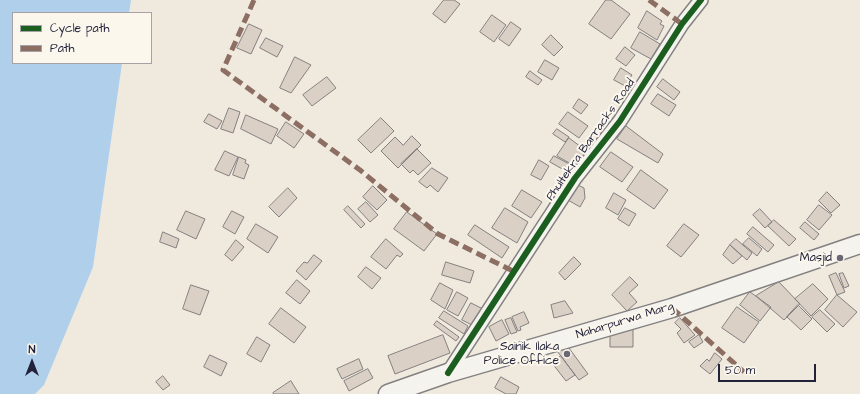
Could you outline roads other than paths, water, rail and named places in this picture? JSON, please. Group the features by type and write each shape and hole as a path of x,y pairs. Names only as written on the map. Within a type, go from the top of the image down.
{"main road":[{"name":"Naharpurwa Marg","path":"388,394 448,373 672,308 860,244"}],"street":[{"name":"Phultekra Barracks Road","path":"448,373 575,178 620,121 682,24 701,0"}],"water":[{"path":"0,0 131,0 129,12 12,12 12,64 122,64 93,267 44,385 35,394 0,394"}],"place":[{"name":"Masjid","path":"840,258"},
{"name":"Sainik Ilaka Police Office","path":"567,354"}]}
